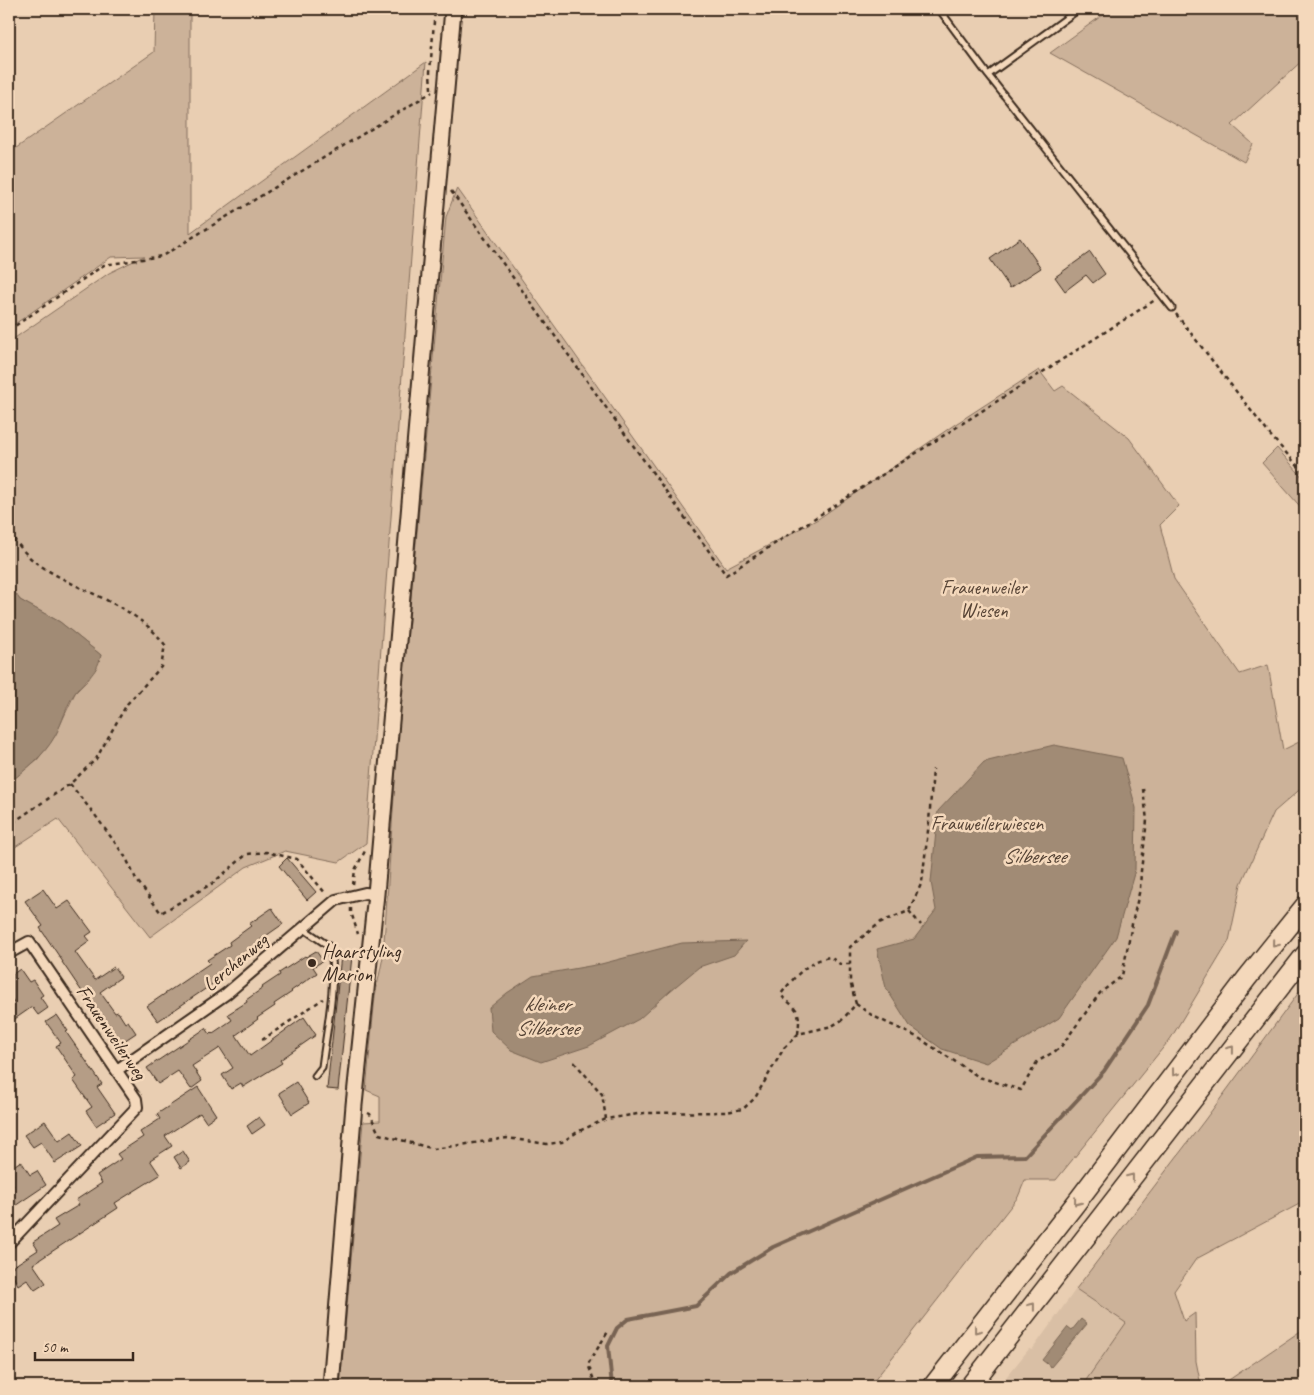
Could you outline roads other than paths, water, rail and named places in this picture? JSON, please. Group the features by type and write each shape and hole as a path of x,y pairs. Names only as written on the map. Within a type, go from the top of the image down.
{"highway":[{"path":"933,1386 1305,906"},
{"path":"970,1386 1305,955"}],"main road":[{"path":"331,1386 354,1106 376,894 440,176 439,91 453,9"}],"street":[{"name":"Lerchenweg","path":"117,1070 226,994 336,900 365,893 376,894"},
{"name":"Frauenweilerweg","path":"9,953 29,942 136,1098 137,1107 9,1243"}],"lane":[{"path":"939,9 988,75 1172,308"},
{"path":"988,75 1079,9"},
{"path":"303,928 330,947 333,960 322,1067 315,1076"}],"water":[{"path":"9,584 20,600 60,622 101,655 96,668 72,698 58,731 46,750 9,783"},
{"name":"Silbersee","path":"1054,745 1122,758 1136,808 1135,870 1116,937 1059,1018 986,1063 942,1049 910,1026 886,988 877,949 914,939 936,910 931,882 938,811 984,762"},
{"name":"kleiner Silbersee","path":"746,941 734,955 699,967 639,1019 589,1046 541,1062 511,1050 491,1031 489,1008 507,993 533,976 601,964 682,943"},
{"path":"1081,1319 1087,1324 1051,1367 1042,1360 1068,1327 1072,1330"}],"waterway":[{"path":"612,1386 608,1346 617,1328 628,1319 696,1306 731,1273 773,1247 977,1157 1025,1156 1104,1071 1148,1005 1176,931"}],"place":[{"name":"Haarstyling Marion","path":"312,963"}],"park label":[{"name":"Frauenweiler Wiesen","path":"984,598"},
{"name":"Frauweilerwiesen","path":"987,823"}]}
